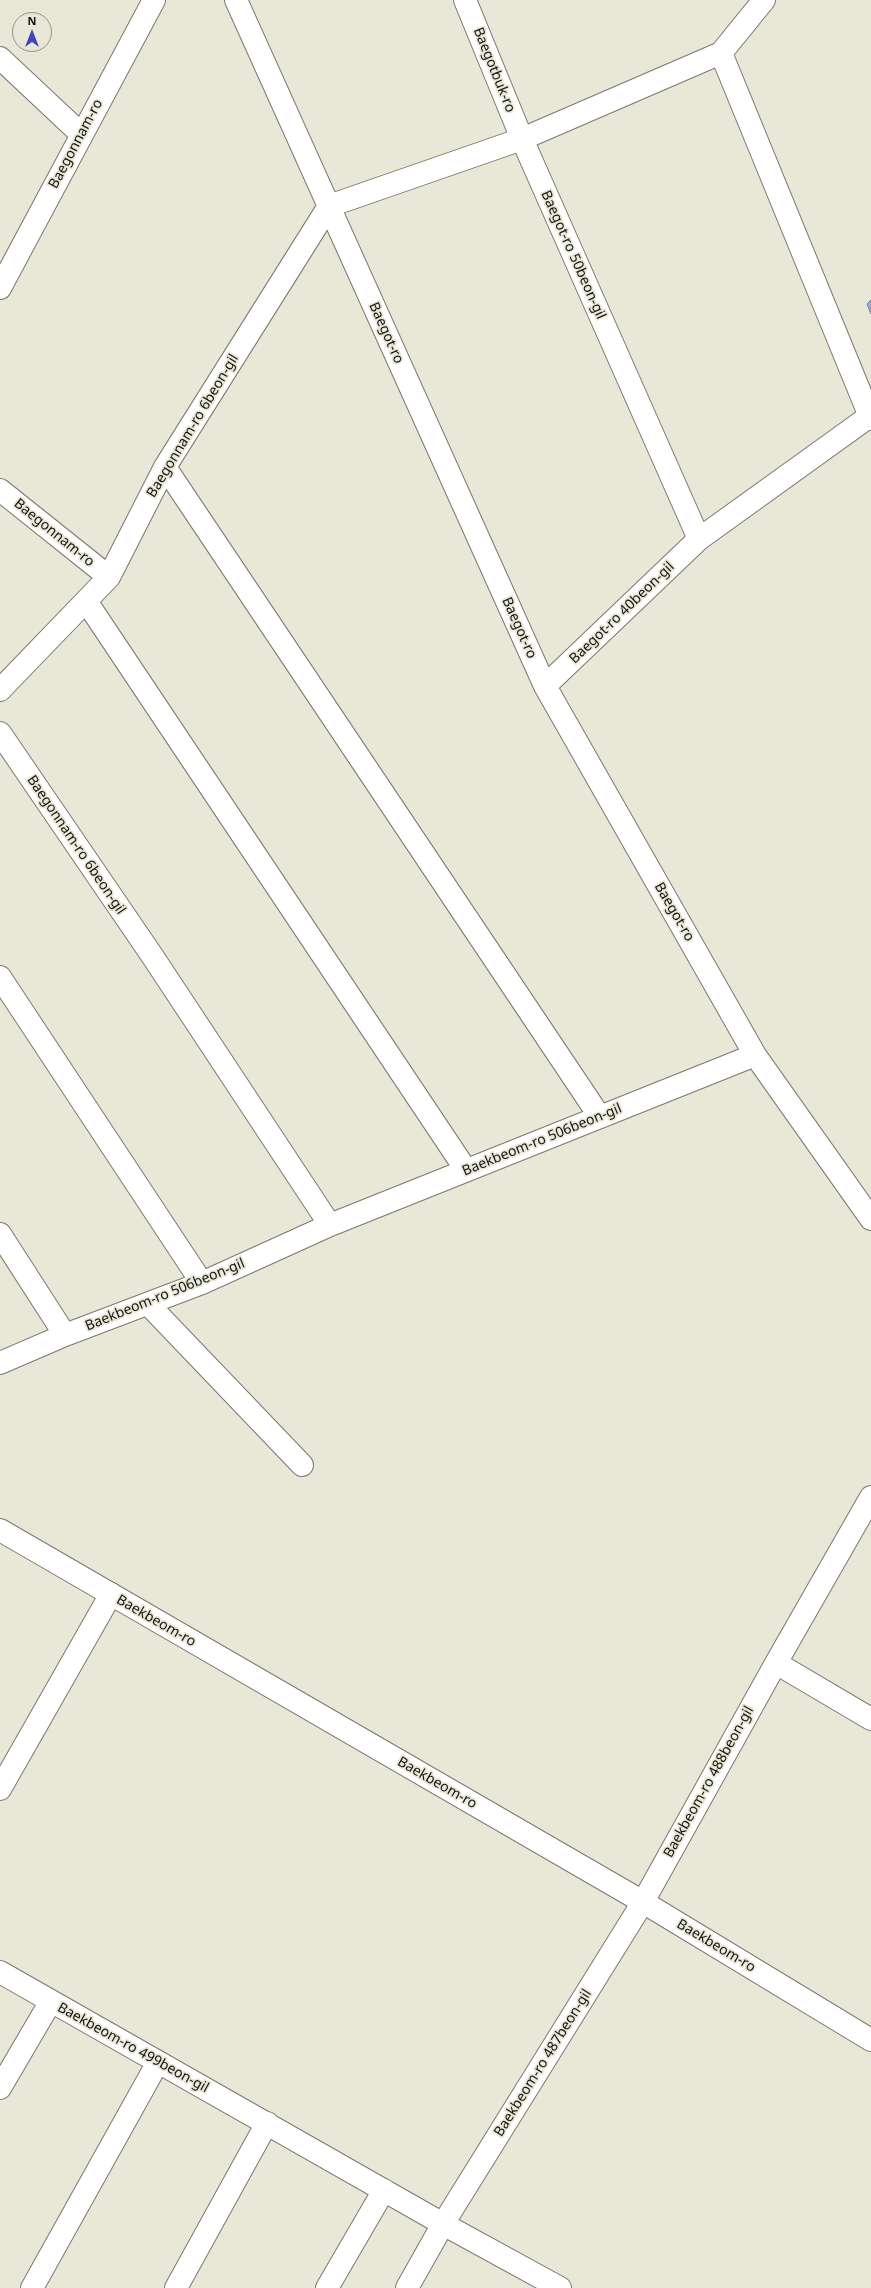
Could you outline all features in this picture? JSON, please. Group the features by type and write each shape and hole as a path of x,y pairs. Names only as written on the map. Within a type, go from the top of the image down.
{"street":[{"name":"Baegonnam-ro","path":"0,288 154,0"},
{"name":"Baegot-ro","path":"236,0 545,686 755,1055 871,1219"},
{"name":"Baegotbuk-ro","path":"465,0 522,139"},
{"path":"329,206 522,139 721,53 764,0"},
{"name":"Baegot-ro 40beon-gil","path":"545,686 699,539 870,417 721,53"},
{"path":"0,58 81,134"},
{"name":"Baegot-ro 50beon-gil","path":"522,139 699,539"},
{"name":"Baegonnam-ro 6beon-gil","path":"0,690 109,577 165,467 329,206"},
{"path":"165,467 600,1117"},
{"name":"Baegonnam-ro","path":"0,490 109,577"},
{"path":"86,601 466,1170"},
{"name":"Baegonnam-ro 6beon-gil","path":"0,733 153,957 330,1225"},
{"path":"0,977 202,1283"},
{"name":"Baekbeom-ro 506beon-gil","path":"0,1363 65,1335 202,1283 330,1225 755,1055"},
{"path":"0,1234 65,1335"},
{"path":"148,1304 302,1465"},
{"name":"Baekbeom-ro 488beon-gil","path":"643,1902 776,1663 871,1497"},
{"name":"Baekbeom-ro","path":"0,1530 643,1902 871,2040"},
{"path":"0,1789 111,1594"},
{"path":"776,1663 871,1719"},
{"name":"Baekbeom-ro 487beon-gil","path":"406,2288 443,2224 643,1902"},
{"name":"Baekbeom-ro 499beon-gil","path":"0,1972 267,2123"},
{"path":"0,2088 51,2001"},
{"path":"32,2288 158,2062"},
{"path":"176,2288 267,2123 443,2224 560,2288"},
{"path":"327,2288 384,2190"}],"building":[{"path":"871,300 871,314 867,304"}]}
